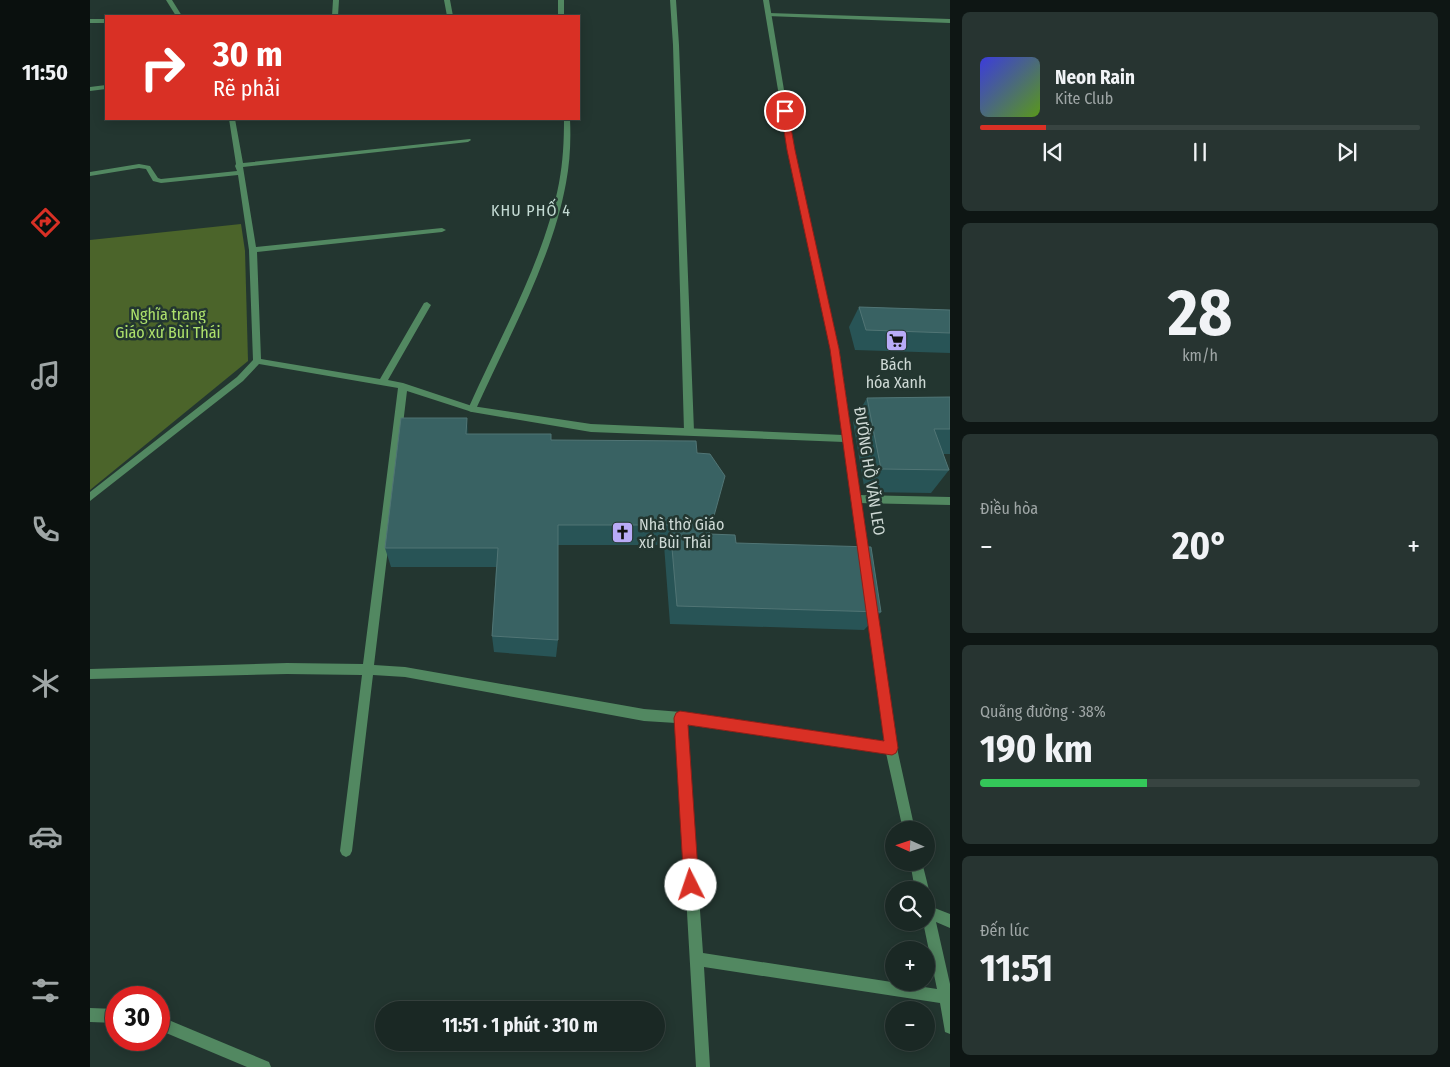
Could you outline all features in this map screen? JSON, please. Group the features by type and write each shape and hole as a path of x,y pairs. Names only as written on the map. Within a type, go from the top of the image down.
{"street":[{"path":"169,0 178,15"},
{"path":"335,15 336,0"},
{"path":"447,0 450,15"},
{"path":"561,15 562,0"},
{"path":"673,0 689,431"},
{"name":"ĐƯỜNG HỒ VĂN LEO","path":"766,0 791,150 835,349 846,439 866,566"},
{"path":"769,15 950,21"},
{"path":"90,20 105,21"},
{"path":"90,90 105,87"},
{"path":"90,497 240,379 257,360 252,250 232,120"},
{"path":"472,408 540,257 560,196 568,153 567,120"},
{"path":"90,174 139,166 148,167 155,180 160,181 468,140"},
{"path":"252,250 442,230"},
{"path":"383,382 427,305"},
{"path":"257,360 403,386 472,408 591,428 846,439"},
{"path":"346,851 403,386"},
{"path":"857,500 950,501"},
{"path":"870,595 892,748 907,821"},
{"path":"90,674 367,669 405,672 644,715 680,718 892,748"},
{"path":"680,718 703,1067"},
{"path":"935,914 950,922"},
{"path":"932,931 946,997 950,1028"},
{"path":"696,959 946,997"},
{"path":"90,1015 105,1016"},
{"path":"170,1028 264,1067"}],"green space":[{"name":"Nghĩa trang Giáo xứ Bùi Thái","path":"241,224 245,251 248,361 90,490 90,240"}],"building":[{"path":"859,307 950,310 950,333 866,330"},
{"path":"950,397 950,429 934,429 949,470 881,469 867,398"},
{"path":"401,418 467,418 466,434 551,434 551,440 696,441 697,453 710,454 725,476 709,534 735,535 736,543 871,547 881,612 677,606 670,525 558,525 558,640 492,636 498,548 385,548"}],"place":[{"name":"Bách hóa Xanh","path":"896,340"},
{"name":"Nhà thờ Giáo xứ Bùi Thái","path":"623,533"}],"district":[{"name":"KHU PHỐ 4","path":"531,210"}],"route":[{"path":"691,885 680,718 892,748 857,500 846,439 835,349 791,150 785,111"}]}
